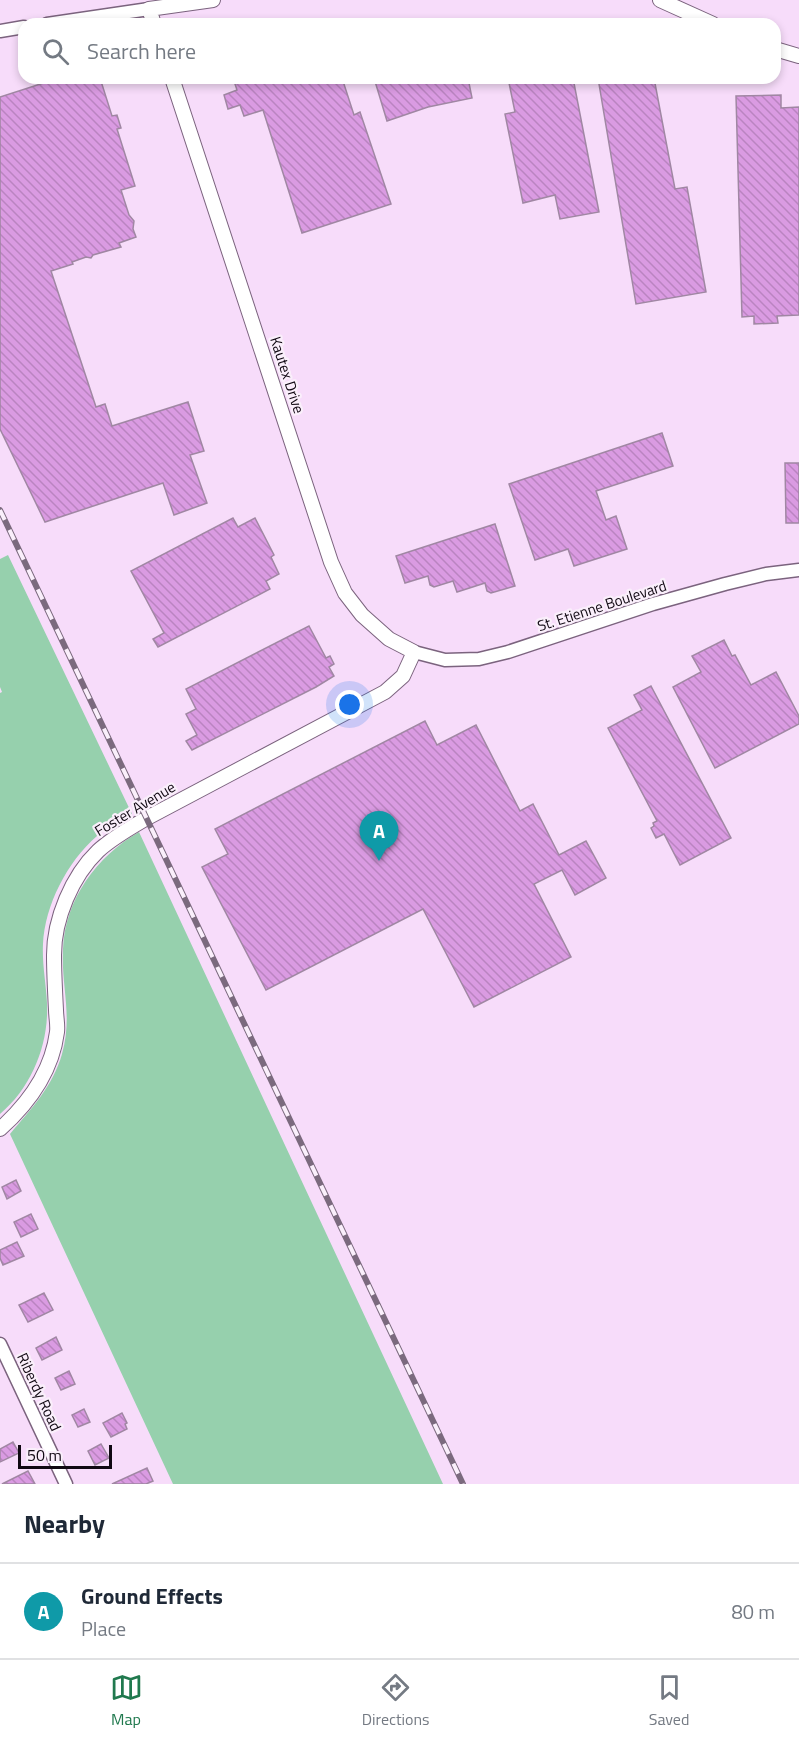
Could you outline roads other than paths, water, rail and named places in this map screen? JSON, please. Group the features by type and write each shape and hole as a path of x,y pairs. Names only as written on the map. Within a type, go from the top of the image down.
{"street":[{"path":"88,18 213,0"},
{"path":"660,0 700,18"},
{"path":"149,9 152,18"},
{"path":"0,31 18,28"},
{"path":"781,51 799,56"},
{"name":"Kautex Drive","path":"174,84 331,562 345,593 362,615 389,639 414,652"},
{"name":"St. Etienne Boulevard","path":"414,652 445,660 479,659 508,652 653,604 766,574 799,570"},
{"name":"Foster Avenue","path":"0,1129 17,1114 32,1095 48,1065 57,1032 54,951 61,910 77,877 98,851 147,818 385,692 404,676 414,652"},
{"name":"Riberdy Road","path":"0,1344 66,1484"}],"railway":[{"path":"0,510 463,1484"}],"place":[{"name":"Ground Effects","path":"379,861"}]}
